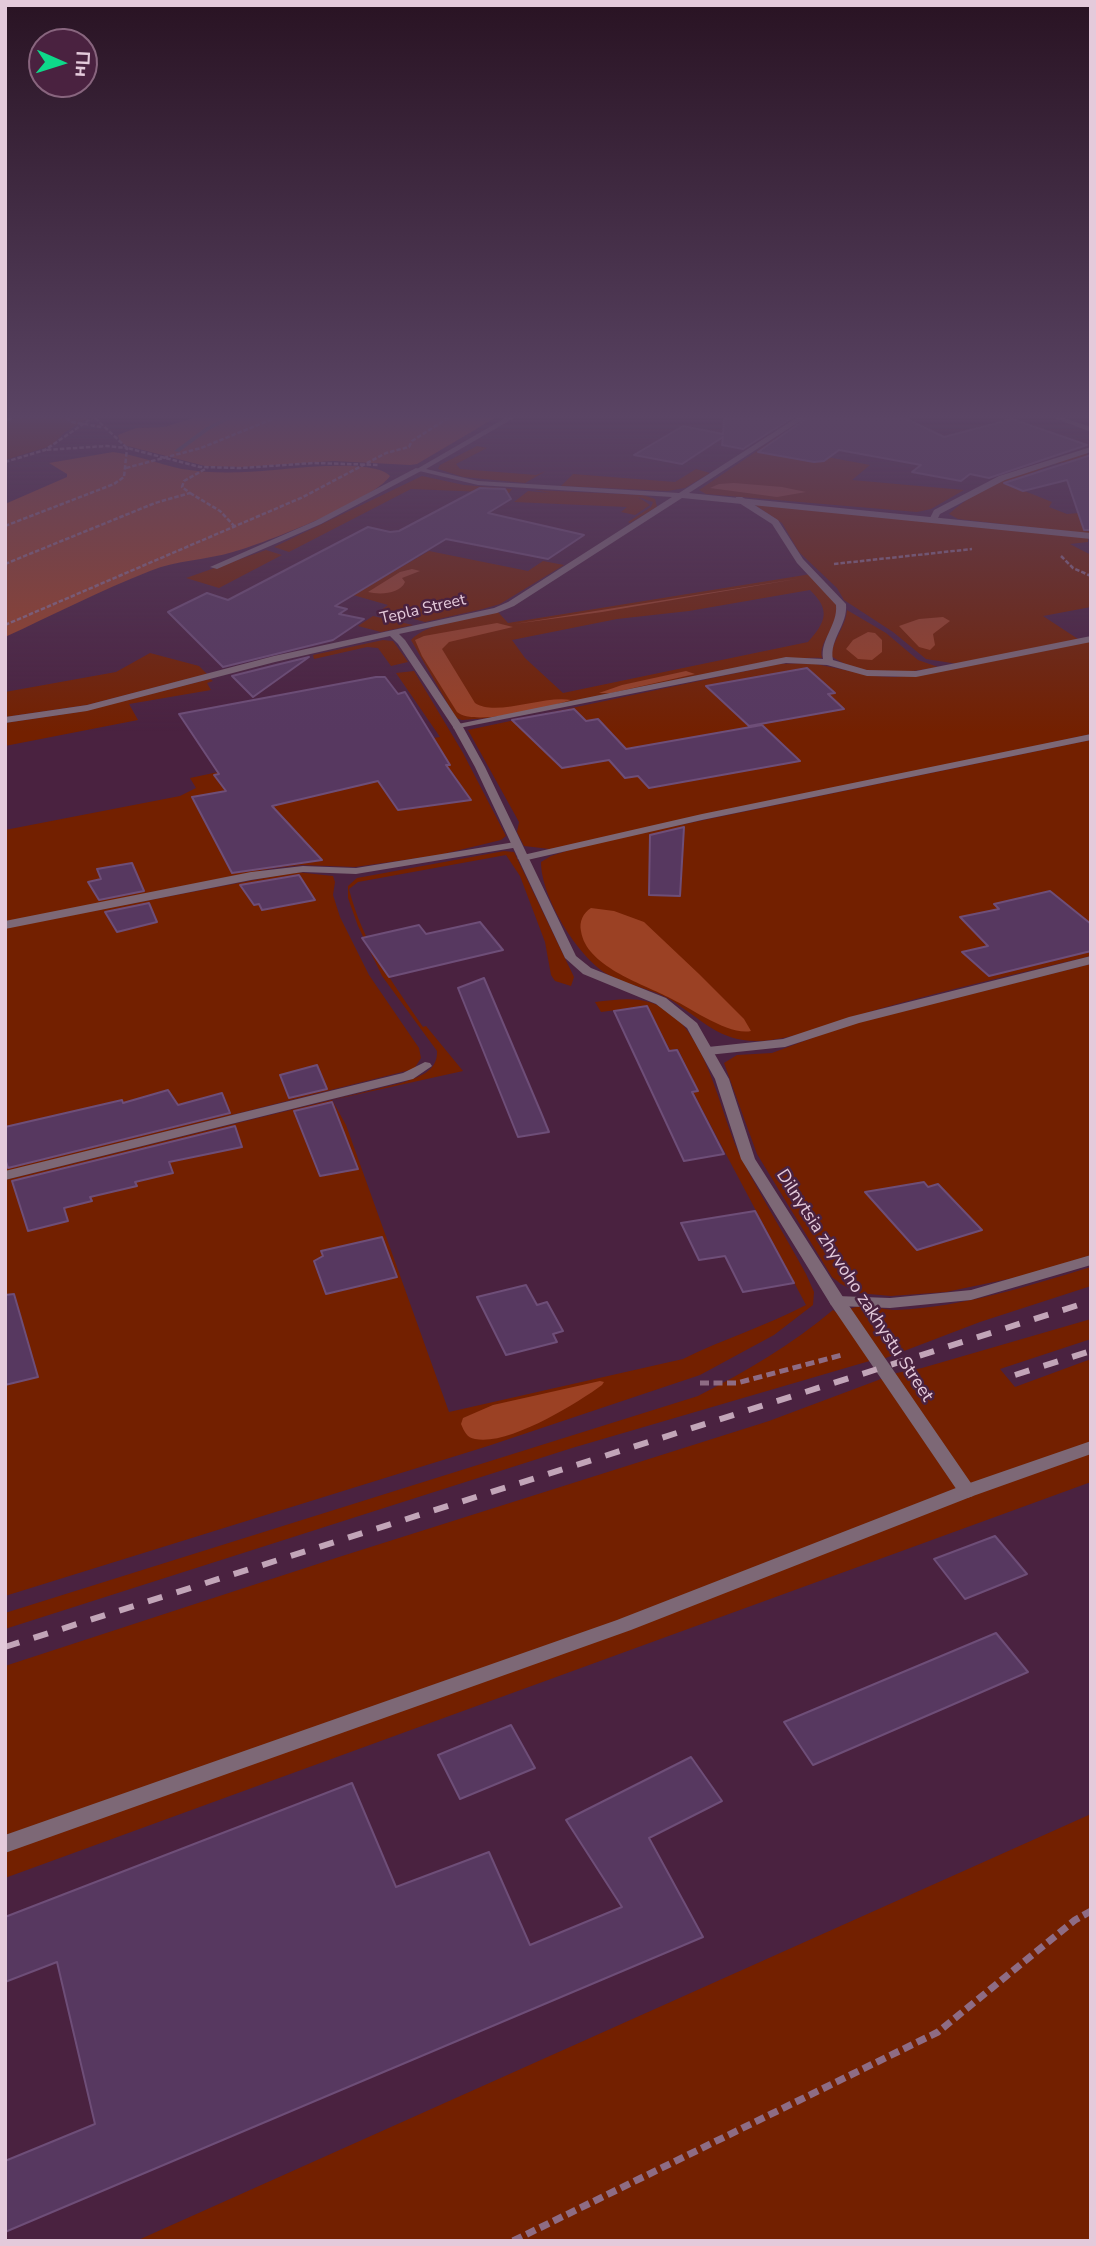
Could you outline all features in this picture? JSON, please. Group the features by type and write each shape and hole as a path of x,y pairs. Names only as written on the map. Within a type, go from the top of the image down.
{"street":[{"path":"214,567 281,542 322,523"},
{"name":"Tepla Street","path":"5,720 87,708 274,659 489,612 511,604 638,523"},
{"path":"775,523 793,550 836,596 843,611 826,646 828,662"},
{"path":"976,523 1091,536"},
{"name":"Dilnytsia zhyvoho zakhystu Street","path":"392,633 402,642 458,727 501,807 515,845 571,958 587,971 662,1001 692,1026 722,1079 748,1159 836,1301 967,1491"},
{"path":"458,727 786,660 828,662 867,673 916,674 1091,639"},
{"path":"523,858 690,820 1091,737"},
{"path":"5,925 251,876 303,869 356,871 515,845"},
{"path":"708,1051 785,1043 854,1020 1091,960"},
{"path":"5,1177 408,1076 425,1066"},
{"path":"836,1301 890,1303 971,1295 1091,1260"},
{"path":"5,1844 624,1625 967,1491 1091,1447"}],"path":[{"path":"5,565 107,523"},
{"path":"230,523 247,535 281,542"},
{"path":"5,625 244,523"},
{"path":"810,569 974,549"},
{"path":"1058,553 1073,568 1091,576"},
{"path":"700,1383 737,1383 855,1352 873,1352"},
{"path":"513,2241 939,2032 1075,1920 1091,1911"}],"shaded area":[{"path":"5,523 310,523 233,552 150,571 5,637"},
{"path":"324,523 346,523 289,552 274,547"},
{"path":"782,523 942,523 1088,538 1088,542 1070,544 1091,555 1091,607 1043,616 1078,639 958,664 926,659 893,632 844,600 837,588 799,552"},
{"path":"992,523 1091,523 1091,534"},
{"path":"266,550 282,555 219,588 186,578"},
{"path":"429,551 528,571 543,561 564,565 500,604 425,622 381,610 388,605 353,595"},
{"path":"412,569 420,571 402,578 405,582 399,589 384,593 368,592 400,572"},
{"path":"811,574 833,597 838,607 838,615 824,643 822,658 769,661 489,718 456,718 411,640 439,625 498,612 508,623","holes":["810,590 817,597 824,616 808,642 563,693 525,658 512,640 617,619 689,611"]},
{"path":"802,578 602,612 514,624"},
{"path":"847,610 886,633 918,660 938,667 896,672 869,671 843,663 831,656"},
{"path":"373,616 413,625 381,632 358,626"},
{"path":"943,617 950,621 933,634 935,645 930,650 919,647 899,626 919,619"},
{"path":"497,623 513,627 449,642 442,649 475,703 495,708 548,700 571,700 495,717 466,716 457,712 415,640"},
{"path":"868,632 875,633 882,640 882,652 872,660 858,659 846,649 853,640"},
{"path":"383,640 393,641 408,662 391,666 378,648 367,647 314,659 313,655"},
{"path":"1091,641 1091,734 550,849 524,846 517,832 519,822 468,730 779,664 811,663 874,676 895,677 926,674"},
{"path":"150,653 199,666 207,674 87,705 5,717 5,692 116,672"},
{"path":"414,671 463,753 506,836 501,840 439,855 355,867 302,865 274,868 5,923 5,830 180,796 196,788 190,778 256,764 440,737 396,673"},
{"path":"686,671 695,674 611,693 599,693 622,685"},
{"path":"210,679 213,681 207,683 211,690 129,704 138,720 5,746 5,723 79,712"},
{"path":"1091,740 1091,956 905,1002 798,1034 771,1040 740,1040 716,1031 664,996 607,974 584,954 573,940 547,892 541,862 588,844"},
{"path":"504,851 514,852 574,977 571,986 555,981 551,975 545,942 520,876 506,855 358,882 349,889 362,927 390,978 423,1027 426,1026 463,1071 332,1100 346,1125 449,1412 683,1359 806,1305 693,1092 698,1091 678,1049 670,1050 647,1006 601,1012 595,1002 643,1000 669,1012 685,1027 708,1069 741,1157 806,1274 814,1292 813,1305 774,1335 700,1375 488,1446 5,1596 5,1180 401,1083 426,1073 434,1064 437,1051 382,976 358,926 348,898 348,886 357,878"},
{"path":"296,872 333,876 333,895 340,917 369,975 419,1048 421,1058 414,1069 5,1172 5,928"},
{"path":"591,908 614,911 644,922 744,1019 751,1031 732,1029 709,1020 604,964 585,943 581,931 582,918"},
{"path":"1091,964 1091,1255 1032,1274 946,1292 891,1296 858,1293 832,1277 757,1154 724,1063 737,1055 772,1053 847,1025"},
{"path":"1091,1267 1091,1286 980,1322 883,1359 850,1309 867,1306 897,1310 946,1305"},
{"path":"833,1310 847,1320 873,1360 572,1448 5,1629 5,1613 698,1396 768,1357"},
{"path":"1091,1319 1091,1339 1000,1369 1015,1387 1091,1359 1091,1482 5,1878 5,1666 769,1421 897,1373"},
{"path":"604,1382 602,1385 559,1412 505,1436 472,1438 466,1434 461,1424 463,1418 493,1405"},
{"path":"1091,1814 1091,2241 136,2241"}],"building":[{"path":"414,523 531,523 584,535 548,559 446,539 335,606 347,609 339,614 364,619 333,640 223,667 168,612 207,593 228,600 368,527 390,532 399,531"},
{"path":"1082,523 1091,523 1091,530 1084,530"},
{"path":"309,657 253,697 232,676 276,665"},
{"path":"807,668 835,693 828,694 844,709 749,726 706,686"},
{"path":"385,677 398,694 405,692 450,765 446,765 471,800 398,810 378,781 272,806 322,860 232,873 192,797 226,791 214,775 219,774 179,714"},
{"path":"574,709 586,721 598,719 626,749 762,725 800,761 649,788 638,776 625,778 609,760 562,768 512,720"},
{"path":"684,827 680,896 649,895 650,835"},
{"path":"132,863 144,891 99,900 88,882 101,879 97,869"},
{"path":"299,875 315,900 262,910 259,904 254,905 240,885"},
{"path":"1050,891 1091,924 1091,951 989,976 962,952 988,946 960,917 999,909 994,904"},
{"path":"149,903 157,922 117,932 105,912"},
{"path":"480,922 503,950 389,977 362,938 419,925 426,934"},
{"path":"484,978 549,1132 518,1137 458,988"},
{"path":"647,1006 669,1051 677,1050 698,1091 692,1092 724,1154 684,1161 614,1011"},
{"path":"317,1065 327,1089 289,1098 280,1075"},
{"path":"168,1090 178,1105 222,1093 230,1113 8,1168 5,1158 5,1127 122,1100 123,1103"},
{"path":"332,1102 358,1169 320,1176 294,1111"},
{"path":"235,1126 242,1147 169,1162 173,1173 135,1182 137,1186 90,1197 92,1201 64,1208 68,1221 28,1231 12,1181"},
{"path":"924,1182 928,1187 938,1184 982,1230 917,1250 865,1192"},
{"path":"755,1211 794,1283 743,1292 725,1256 699,1260 681,1223"},
{"path":"382,1237 397,1277 326,1294 314,1261 323,1256 321,1251"},
{"path":"526,1285 537,1305 547,1302 563,1331 553,1334 557,1342 506,1355 477,1297"},
{"path":"14,1294 38,1377 5,1385 5,1295"},
{"path":"995,1536 1027,1574 965,1599 934,1559"},
{"path":"996,1633 1028,1672 813,1765 784,1722"},
{"path":"511,1725 535,1768 460,1799 438,1755"},
{"path":"691,1757 722,1801 649,1838 703,1937 5,2232 5,2161 95,2124 57,1962 5,1982 5,1917 352,1783 396,1887 489,1852 530,1945 622,1907 566,1820"}],"railway":[{"path":"5,1647 1091,1301"},
{"path":"1015,1375 1091,1351"}]}
